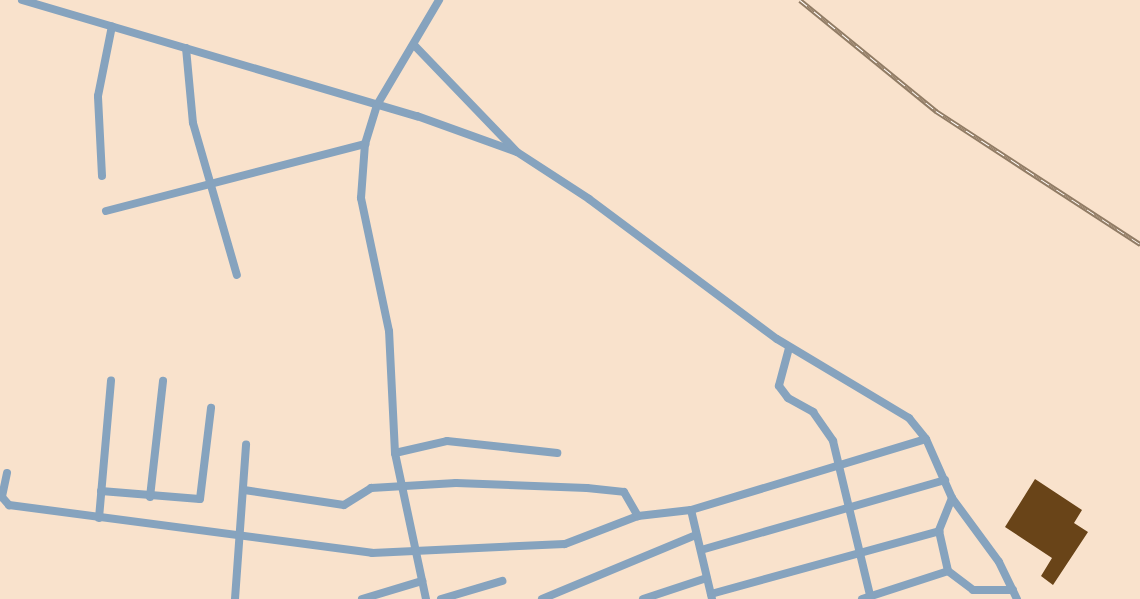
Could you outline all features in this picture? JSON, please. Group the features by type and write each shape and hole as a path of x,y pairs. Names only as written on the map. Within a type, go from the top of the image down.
{"street":[{"path":"22,0 377,105 517,152"},
{"path":"426,599 395,453 389,331 363,219 365,144 377,105 416,46 439,0"},
{"path":"102,176 98,96 112,26"},
{"path":"416,46 517,152 589,199 789,348 909,418 926,439 952,498 986,542 1017,599"},
{"path":"186,48 193,123 237,275"},
{"path":"106,211 365,144"},
{"path":"789,348 779,386 788,398 824,423 840,467 851,510 862,554 868,598 948,571"},
{"path":"99,518 111,381"},
{"path":"150,496 163,381"},
{"path":"101,491 200,500 211,408"},
{"path":"7,473 5,503 344,552 566,544 638,516 691,510 840,467 926,439"},
{"path":"395,453 447,441 557,453"},
{"path":"235,599 242,536 246,444"},
{"path":"701,550 851,510 945,480"},
{"path":"244,490 345,505 357,501 365,490 402,488 506,484 617,491 629,496 638,516"},
{"path":"952,498 939,531 948,571 973,590 1013,590"},
{"path":"691,510 712,597 939,531"},
{"path":"542,599 696,535"},
{"path":"643,599 707,578"},
{"path":"362,599 422,581"},
{"path":"441,599 502,581"}],"building":[{"path":"1035,479 1082,510 1074,523 1088,532 1053,585 1041,576 1052,558 1005,527"}],"railway":[{"path":"800,0 936,111 1140,244"}]}
